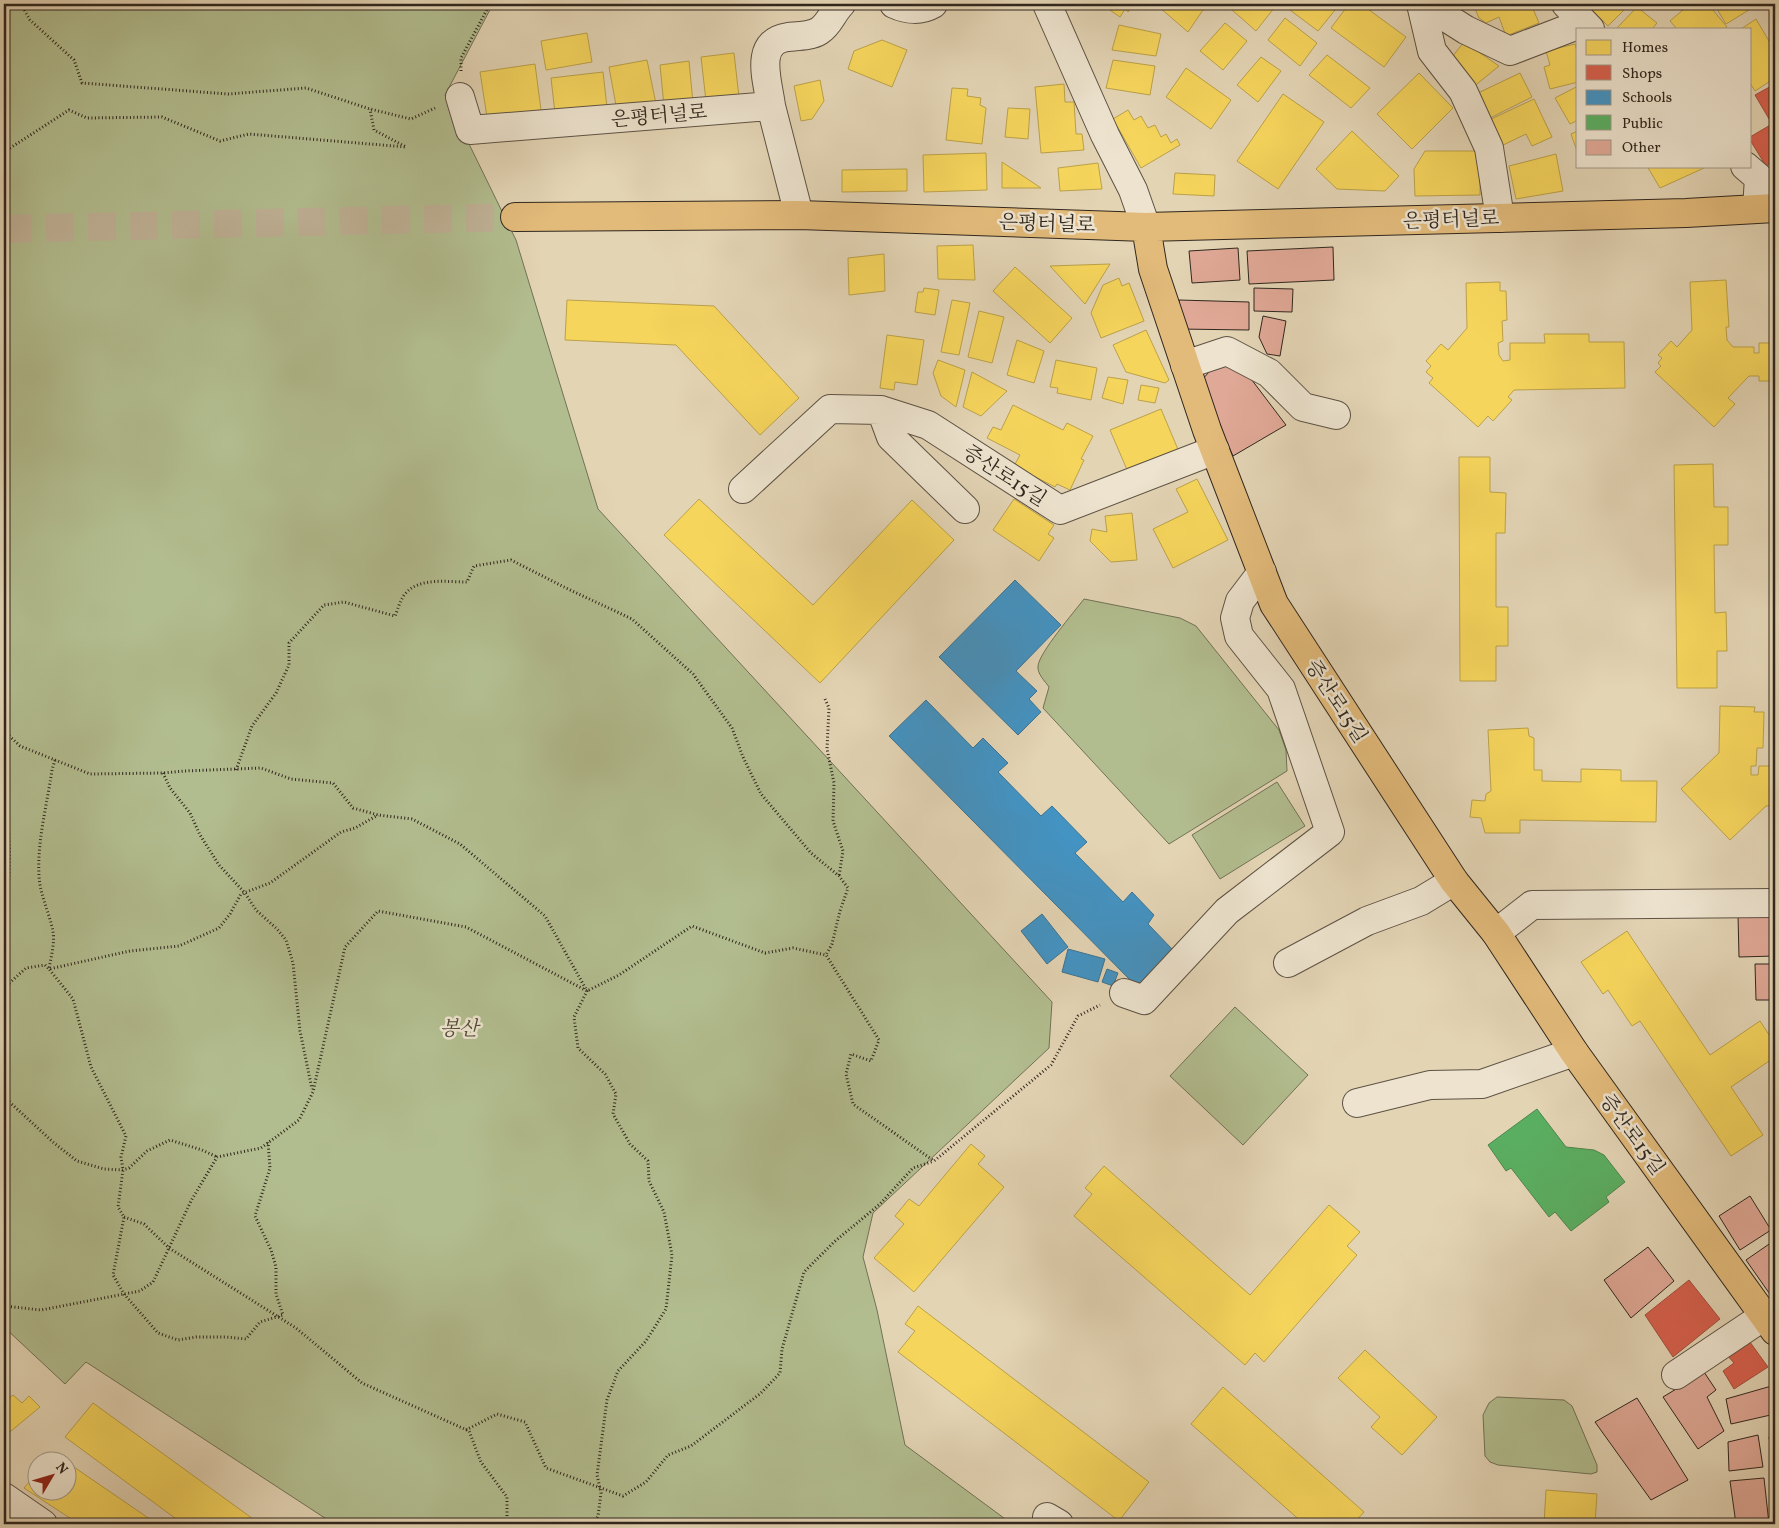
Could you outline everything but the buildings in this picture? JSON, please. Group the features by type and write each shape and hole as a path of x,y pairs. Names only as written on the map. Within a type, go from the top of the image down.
{"main road":[{"name":"은평터널로","path":"514,216 799,215 1146,227 1677,213 1769,202"},
{"name":"증산로15길","path":"1146,227 1153,269 1185,365 1215,450 1274,604 1454,881 1496,933 1574,1052 1772,1320"}],"street":[{"path":"799,215 771,106 765,57 772,44 781,38 814,34 826,26 833,12 841,4"},
{"path":"894,4 904,8 916,9 933,4"},
{"path":"1047,4 1105,135 1133,190 1146,227"},
{"path":"1423,4 1466,30 1510,51 1580,18"},
{"path":"1423,4 1432,51 1463,91 1489,148 1500,218"},
{"name":"은평터널로","path":"460,97 470,130 771,106"},
{"name":"은평터널로","path":"1747,168 1759,178 1769,202"},
{"path":"1185,365 1227,351 1269,373 1303,407 1336,414"},
{"path":"743,489 830,409 881,410 891,437 965,509"},
{"name":"증산로15길","path":"881,410 928,425 1060,510 1215,450"},
{"path":"1124,993 1144,1000 1226,911 1330,832 1281,689 1239,636 1235,618 1240,601 1262,572"},
{"path":"1288,963 1367,921 1421,901 1454,881"},
{"path":"1496,933 1532,905 1775,903"},
{"path":"1357,1104 1430,1086 1482,1084 1574,1052"},
{"path":"1676,1375 1772,1320"},
{"path":"4,1497 43,1524"}],"path":[{"path":"4,152 69,110 87,118 162,117 220,141 249,134 406,147 374,130 370,109 306,88 228,94 82,83 74,60 30,20 21,4"},
{"path":"236,770 252,726 276,693 289,665 289,643 324,605 344,602 394,616 404,595 414,585 437,582 467,582 474,566 511,560 632,619 693,674 732,728 743,757 761,794 811,853 839,876 848,888 832,944 826,955"},
{"path":"825,699 828,708 827,749 834,783 833,821 843,851 839,876"},
{"path":"4,731 20,746 90,774 163,773 261,768 291,779 332,783 352,808 378,815 412,820 460,844 546,916 587,991"},
{"path":"4,741 7,748 4,764"},
{"path":"49,969 54,938 53,928 42,895 39,876 39,849 55,760"},
{"path":"163,773 170,788 190,813 200,835 219,865 245,893 256,910 286,940 293,963 300,1031 312,1092"},
{"path":"4,792 8,815 9,894 4,933"},
{"path":"49,969 130,951 179,946 219,928 230,914 241,894 270,883 342,832 355,828 378,815"},
{"path":"4,1097 54,1143 77,1161 104,1169 123,1170 129,1168 147,1151 170,1140 217,1157 261,1148 299,1120 312,1092 345,947 378,911 466,927 587,991"},
{"path":"594,1524 598,1516 601,1493 597,1475 607,1400 618,1371 646,1341 666,1309 672,1254 664,1212 650,1181 648,1161 630,1144 613,1114 616,1094 605,1074 578,1048 574,1017 587,991 619,976 692,926 765,953 793,948 826,955 879,1040 871,1061 851,1054 846,1074 853,1104 934,1161"},
{"path":"4,988 26,968 45,965 73,999 90,1067 126,1136 121,1157 123,1170 118,1206 124,1217 113,1276 124,1294 158,1333 178,1340 226,1336 246,1339 260,1322 283,1315 276,1294 276,1268 271,1250 255,1216 270,1168 268,1142"},
{"path":"466,1430 497,1414 525,1422 546,1468 623,1496 646,1482 668,1455 691,1446 761,1393 780,1373 782,1349 804,1272 834,1242 880,1204 913,1168 934,1161 1052,1065 1078,1016 1124,993"},
{"path":"4,1306 41,1310 140,1291 154,1282 191,1201 217,1157"},
{"path":"124,1217 144,1224 169,1248 296,1328 362,1383 468,1431 481,1462 507,1497 507,1524"}],"green space":[{"name":"봉산","path":"4,4 493,4 445,95 516,240 598,509 1052,1002 1049,1048 873,1213 863,1257 877,1310 905,1445 1012,1524 334,1524 86,1362 65,1384 4,1327"},
{"path":"1084,599 1180,618 1196,626 1279,730 1286,750 1287,771 1169,844 1043,708 1049,687 1039,672 1040,660 1065,622"},
{"path":"1277,782 1305,826 1220,879 1192,835"},
{"path":"1235,1007 1308,1075 1243,1145 1170,1076"},
{"path":"1497,1397 1564,1400 1572,1406 1597,1465 1597,1472 1591,1474 1498,1465 1490,1462 1485,1456 1483,1415 1489,1403"}],"tunnel":[{"path":"4,229 515,217"}]}
